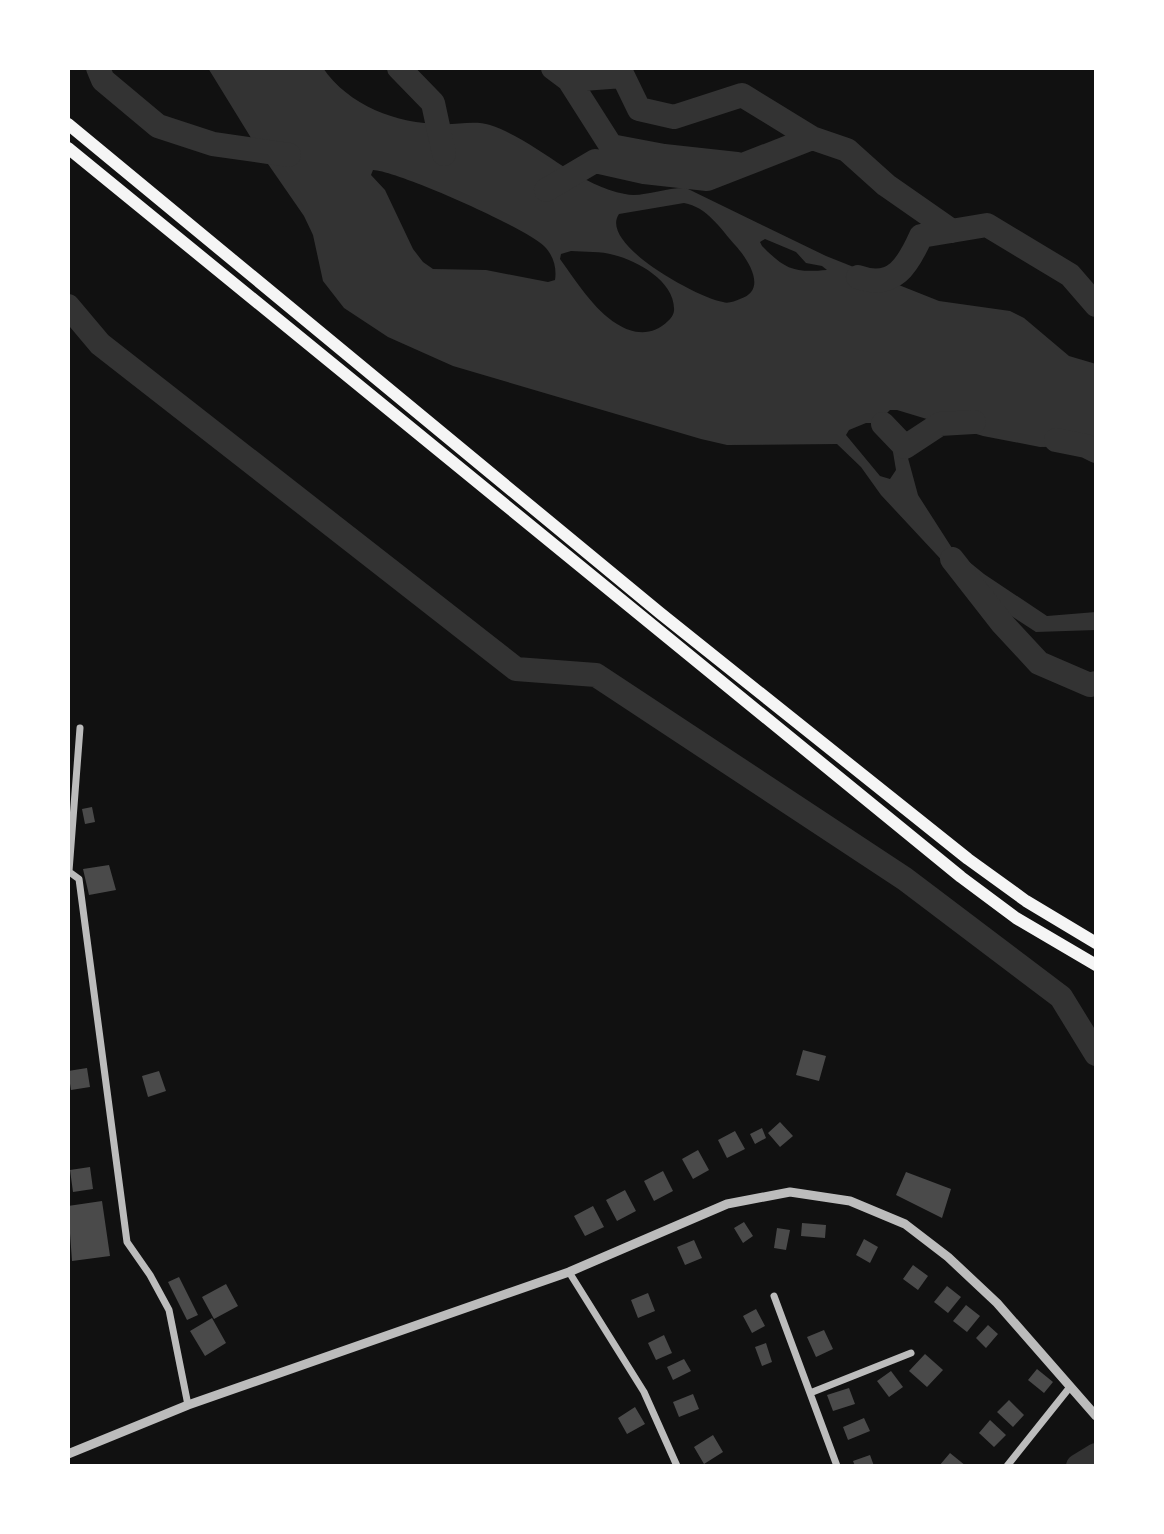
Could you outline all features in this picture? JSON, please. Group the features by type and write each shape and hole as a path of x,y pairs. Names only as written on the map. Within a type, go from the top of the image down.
{"highway":[{"path":"68,124 648,603 955,849 1026,901 1096,943"},
{"path":"68,148 961,877 1016,918 1096,965"}],"street":[{"path":"80,728 68,871 79,879 127,1242 169,1310 188,1405"},
{"path":"68,1454 188,1405 569,1272 727,1204 790,1192 850,1201 905,1224 948,1257 997,1303 1093,1412"},
{"path":"569,1272 644,1392 677,1466"},
{"path":"774,1296 837,1466"},
{"path":"810,1393 911,1353"},
{"path":"1007,1466 1070,1387"}],"shaded area":[{"path":"208,68 323,68 333,81 360,102 391,116 424,123 490,125 607,189 632,195 686,188 826,256 939,301 1010,311 1024,318 1069,356 1096,364 1096,446 1040,447 983,436 897,410 886,414 905,447 918,495 952,548 984,574 1047,616 1096,612 1096,630 1036,632 996,606 949,568 837,444 727,445 701,439 453,366 388,337 344,308 323,281 313,235 304,216","holes":["373,170 408,180 489,214 533,238 552,257 555,280 548,282 486,270 433,269 413,249 385,190 371,175","684,203 700,209 718,225 750,265 753,289 749,295 725,303 693,291 636,254 623,240 616,226 619,214","765,239 796,252 806,263 827,270 790,268 777,260 760,242","571,251 609,254 634,262 654,274 669,291 673,301 672,316 662,326 650,331 637,332 623,328 593,303 560,259 561,254","875,423 891,440 896,470 890,479 880,476 846,435 849,430"]}],"building":[{"path":"92,807 95,822 85,824 82,809"},
{"path":"109,865 116,890 89,895 83,869"},
{"path":"803,1050 826,1056 819,1081 796,1075"},
{"path":"87,1068 90,1087 71,1090 68,1071"},
{"path":"159,1071 166,1091 148,1097 142,1076"},
{"path":"780,1122 793,1136 780,1147 768,1133"},
{"path":"762,1128 766,1138 755,1144 750,1134"},
{"path":"735,1131 745,1149 727,1158 718,1140"},
{"path":"698,1150 709,1170 693,1179 682,1159"},
{"path":"90,1167 93,1189 73,1192 70,1170"},
{"path":"663,1171 673,1191 654,1201 644,1181"},
{"path":"906,1172 951,1189 942,1218 896,1195"},
{"path":"625,1190 636,1211 617,1221 606,1200"},
{"path":"102,1201 110,1256 72,1261 68,1206"},
{"path":"593,1206 604,1227 585,1236 574,1216"},
{"path":"744,1222 753,1236 743,1243 734,1228"},
{"path":"802,1223 826,1225 825,1238 801,1236"},
{"path":"777,1228 790,1230 786,1250 774,1248"},
{"path":"864,1239 878,1247 870,1263 856,1255"},
{"path":"694,1240 702,1258 685,1265 677,1247"},
{"path":"913,1265 928,1276 918,1290 903,1279"},
{"path":"179,1277 198,1315 187,1320 168,1282"},
{"path":"226,1284 238,1306 214,1319 202,1297"},
{"path":"947,1286 961,1297 948,1313 934,1302"},
{"path":"648,1293 655,1311 638,1318 631,1300"},
{"path":"966,1305 980,1316 967,1332 953,1321"},
{"path":"756,1309 765,1326 752,1333 743,1316"},
{"path":"212,1318 226,1343 205,1356 190,1331"},
{"path":"988,1325 998,1334 986,1348 976,1338"},
{"path":"824,1330 833,1349 816,1357 807,1337"},
{"path":"664,1335 672,1353 656,1360 648,1343"},
{"path":"766,1343 772,1362 762,1366 755,1347"},
{"path":"925,1354 943,1370 927,1387 909,1371"},
{"path":"684,1359 691,1371 673,1380 667,1367"},
{"path":"1037,1369 1053,1382 1044,1393 1028,1380"},
{"path":"891,1371 903,1387 889,1397 877,1381"},
{"path":"849,1388 855,1404 833,1411 827,1395"},
{"path":"693,1394 699,1409 679,1417 673,1402"},
{"path":"1009,1400 1024,1415 1013,1427 997,1412"},
{"path":"635,1407 645,1424 627,1434 618,1418"},
{"path":"864,1418 870,1431 848,1440 843,1427"},
{"path":"990,1420 1006,1435 994,1447 979,1433"},
{"path":"713,1435 723,1452 704,1464 694,1447"},
{"path":"950,1453 966,1466 939,1466"},
{"path":"870,1455 874,1466 855,1466 853,1461"}],"waterway":[{"path":"98,68 103,80 158,126 213,144 289,155"},
{"path":"399,68 433,103 444,154"},
{"path":"553,68 569,80 611,146 664,156 737,164"},
{"path":"569,80 623,76 639,109 674,117 742,95 812,138"},
{"path":"546,190 595,161 644,172 707,179 812,138 847,150 886,185 952,231"},
{"path":"858,277 881,280 898,272 921,236 987,225 1070,275 1096,305"},
{"path":"68,306 100,344 516,669 596,675 905,879 1061,997 1096,1054"},
{"path":"883,424 905,447 940,424 974,422"},
{"path":"1056,440 1096,451"},
{"path":"952,559 1002,623 1039,663 1090,685 1096,683"},
{"path":"1078,1466 1096,1455"}]}
